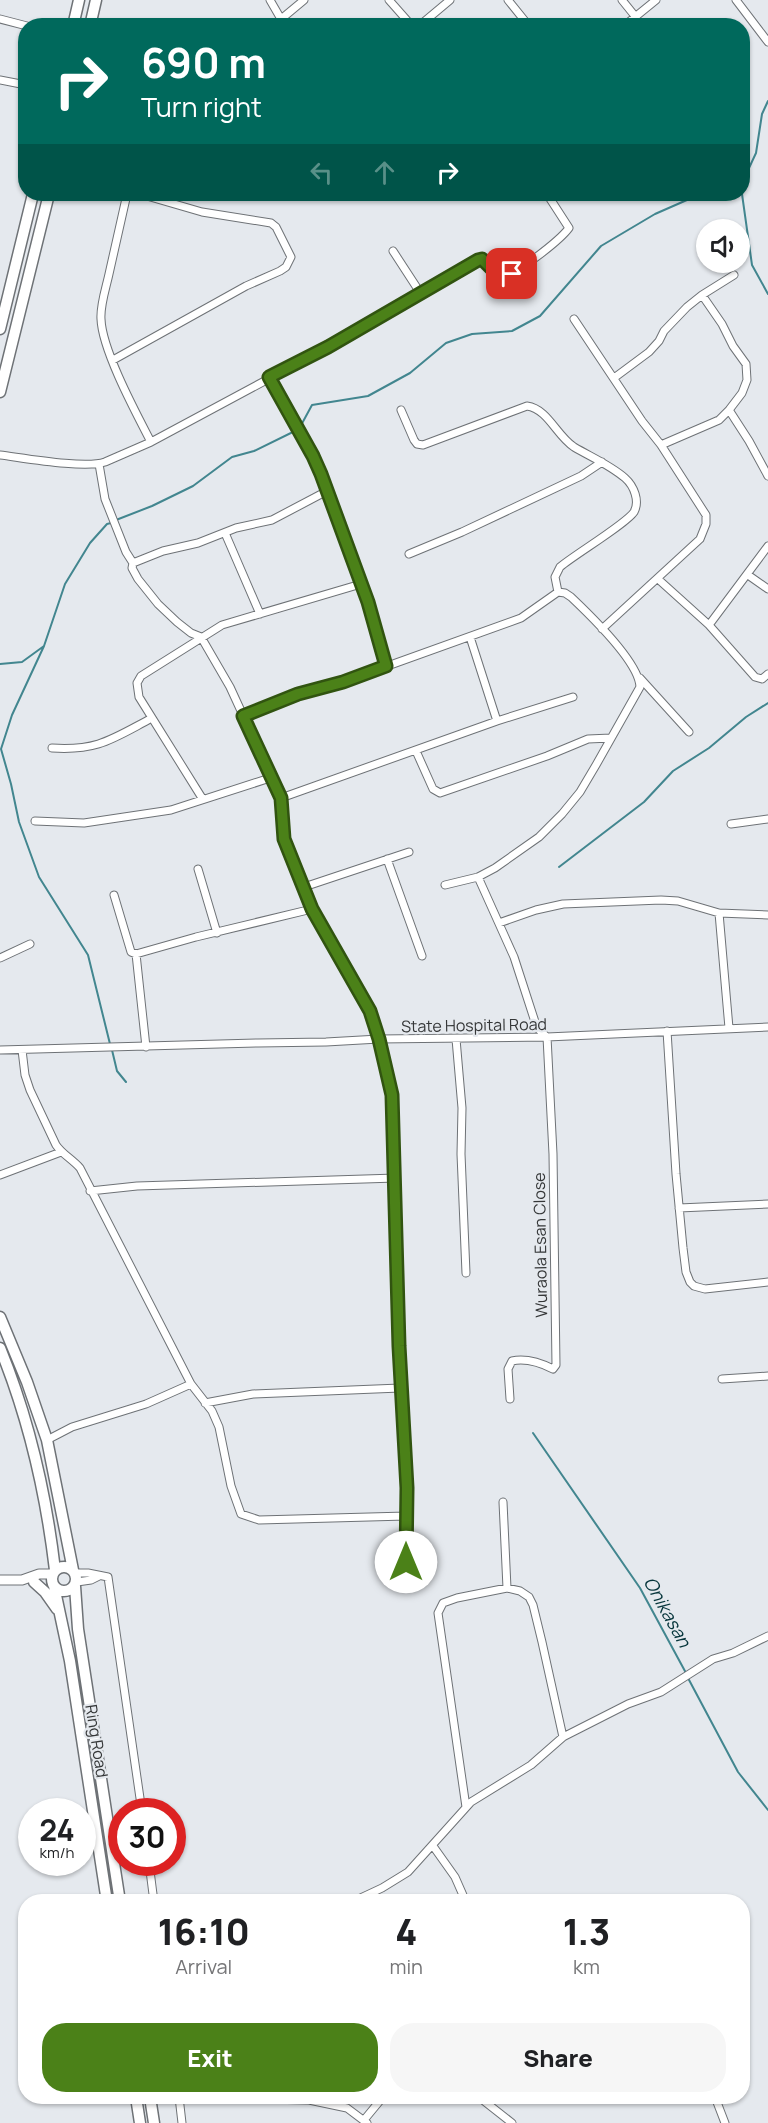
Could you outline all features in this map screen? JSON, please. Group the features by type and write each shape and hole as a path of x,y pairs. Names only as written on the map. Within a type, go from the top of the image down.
{"main road":[{"path":"75,18 79,0"},
{"path":"92,18 96,0"},
{"path":"0,329 4,292 31,201"},
{"path":"0,392 48,201"},
{"name":"Ring Road","path":"0,1317 27,1382 47,1440 75,1578 78,1629 119,1894"},
{"name":"Ring Road","path":"0,1348 16,1387 45,1501 54,1578 70,1661 105,1894"},
{"path":"64,1566 75,1578 70,1590 65,1592 54,1578 64,1566"},
{"path":"34,1582 45,1592 60,1613"},
{"path":"137,2104 140,2123"},
{"path":"151,2104 154,2123"}],"street":[{"path":"270,0 279,18"},
{"path":"287,18 304,0"},
{"path":"389,0 405,18"},
{"path":"429,18 450,0"},
{"path":"508,0 523,18"},
{"path":"622,0 635,17 656,0"},
{"path":"736,0 750,18"},
{"path":"750,18 768,42"},
{"path":"0,20 18,24"},
{"path":"0,80 18,83"},
{"path":"125,201 100,316 104,337 113,360 151,442"},
{"path":"113,360 246,286 280,271 286,267 291,257 276,227 271,223 202,212 164,201"},
{"path":"0,455 99,464 151,442 328,347 482,259 496,274 505,277 558,239 569,228 552,201"},
{"path":"393,251 421,294"},
{"path":"614,378 649,352 669,326 702,294 734,275"},
{"path":"661,445 719,420 742,393 747,380 746,364 702,294"},
{"path":"574,319 706,515 706,524 699,539 602,629"},
{"path":"269,377 313,456 346,548 362,584 386,666"},
{"path":"401,410 414,440 423,446 527,406 535,407 543,413 568,443 625,478 636,496 634,512 560,567 555,577 558,592"},
{"path":"729,410 768,474"},
{"path":"409,554 462,532 581,476 602,462"},
{"path":"99,464 105,499 138,579 158,604 191,633 201,637 230,687 281,798 284,839 312,909 370,1011 379,1039 393,1104 400,1388 406,1459 406,1562"},
{"path":"133,563 151,555 198,543 236,528 272,520 327,491"},
{"path":"225,533 260,614"},
{"path":"709,625 768,546"},
{"path":"748,575 768,589"},
{"path":"657,579 709,625 755,677 762,679 768,674"},
{"path":"202,798 139,697 136,688 141,676 222,625 362,584"},
{"path":"243,716 298,694 343,682 470,637 528,614 558,592 572,597 602,629 633,665 639,678 689,732"},
{"path":"470,637 497,721"},
{"path":"445,885 478,877 539,837 562,814 580,792 635,698 640,687 639,678"},
{"path":"281,798 497,721 573,697"},
{"path":"52,748 71,749 98,746 152,718"},
{"path":"416,751 433,789 440,793 547,756 588,739 611,738"},
{"path":"35,821 84,823 171,810 202,798 270,778"},
{"path":"731,824 768,819"},
{"path":"304,887 409,852"},
{"path":"387,859 422,956"},
{"path":"198,868 217,933"},
{"path":"478,877 514,957 537,1028 547,1037"},
{"path":"114,895 131,952 136,954 312,909"},
{"path":"499,923 536,910 563,904 678,901 719,913 768,915"},
{"path":"719,913 729,1028"},
{"path":"0,958 30,944"},
{"path":"136,954 146,1047"},
{"name":"State Hospital Road","path":"0,1050 379,1039 547,1037 768,1027"},
{"path":"667,1031 680,1208 686,1272 690,1282 694,1286 705,1289 768,1282"},
{"name":"Wuraola Esan Close","path":"510,1399 508,1369 512,1361 521,1359 554,1369 556,1365 553,1154 547,1037"},
{"path":"456,1039 462,1108 461,1154 466,1273"},
{"path":"22,1050 25,1075 30,1090 60,1152 73,1160 80,1168 191,1384 212,1411 219,1427 231,1486 241,1514 259,1520 406,1516"},
{"path":"0,1175 60,1152"},
{"path":"90,1191 137,1186 396,1178"},
{"path":"680,1208 768,1203"},
{"path":"722,1379 768,1376"},
{"path":"47,1440 72,1427 146,1404 191,1384"},
{"path":"205,1403 253,1394 400,1388"},
{"path":"503,1502 507,1588"},
{"path":"22,1580 39,1574 54,1578"},
{"path":"75,1578 91,1580 99,1576 108,1577 140,1798"},
{"path":"0,1580 34,1582 54,1578"},
{"path":"466,1808 438,1613 443,1603 507,1588 520,1591 529,1598 563,1737"},
{"path":"368,1894 402,1877 433,1846 449,1824 471,1802 531,1765 563,1737 628,1704 661,1692 713,1659 733,1653 768,1636"},
{"path":"433,1846 455,1877 462,1894"},
{"path":"151,1876 153,1894"},
{"path":"180,2104 182,2123"},
{"path":"328,2104 347,2108 365,2122 378,2104"},
{"path":"488,2104 512,2123"},
{"path":"718,2104 725,2123"}],"waterway":[{"path":"750,166 756,153 762,114 768,101"},
{"path":"116,520 193,486 232,457 254,451 299,429 312,405 368,396 410,373 446,343 472,334 512,331 540,316 601,246 655,214 685,201"},
{"path":"743,201 752,265 768,294"},
{"path":"0,664 22,662 44,646 65,584 90,543 107,524 111,523"},
{"path":"44,646 12,715 1,749 19,822 39,877 88,955 110,1044"},
{"path":"559,867 644,802 673,771 709,748 746,717 768,703"},
{"path":"112,1050 117,1071 126,1082"},
{"name":"Onikasan","path":"533,1433 640,1588 686,1673"},
{"name":"Onikasan","path":"688,1678 738,1772 768,1810"}],"route":[{"path":"406,1562 407,1488 400,1388 392,1095 370,1011 312,909 284,839 281,824 281,798 243,716 298,694 321,689 386,666 362,584 346,548 321,474 299,429 269,377 328,347 478,260 482,259 487,262 500,277 512,274"}]}
